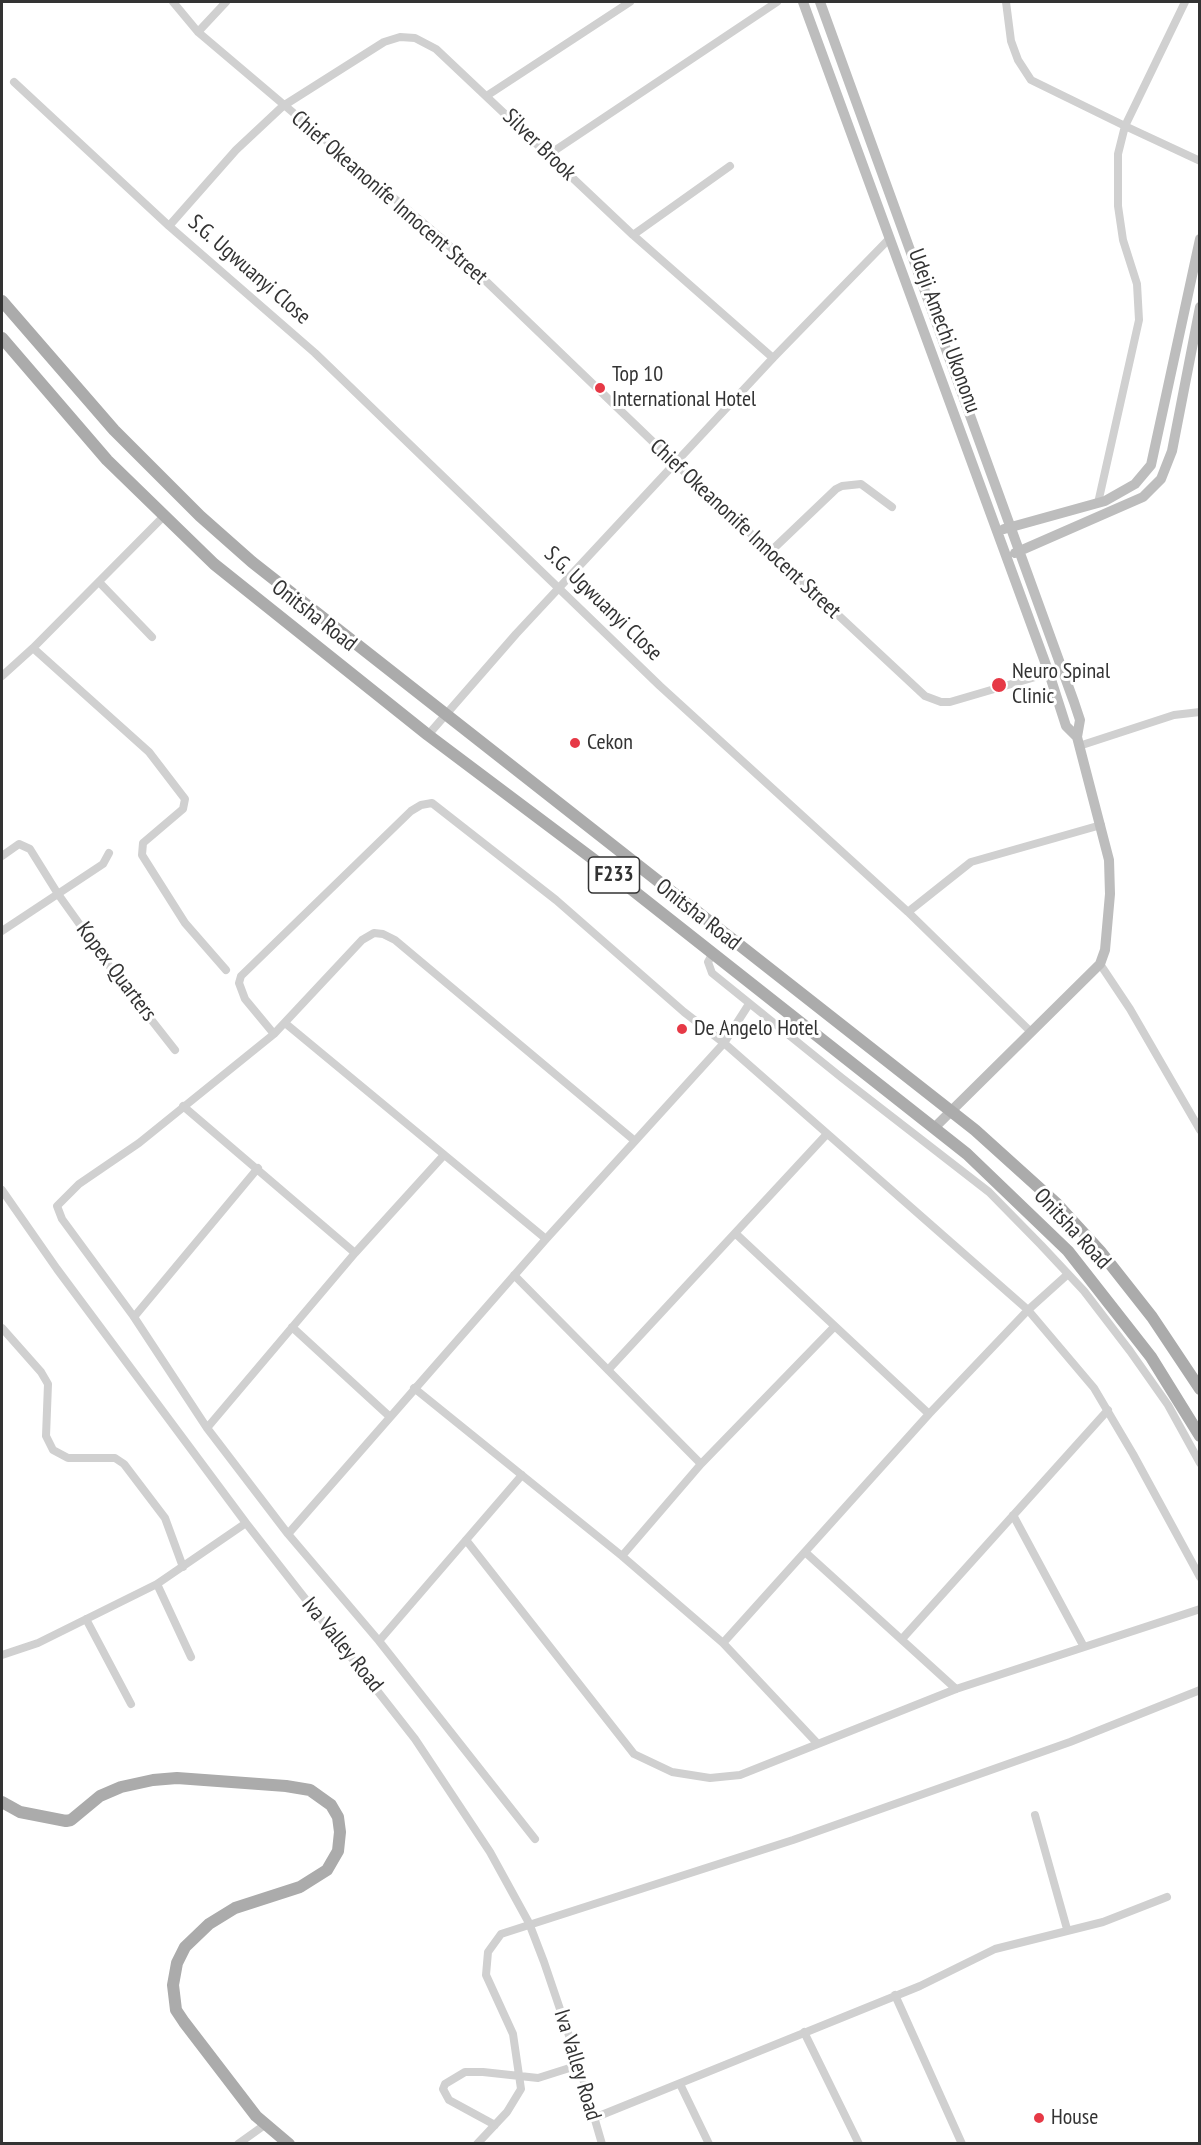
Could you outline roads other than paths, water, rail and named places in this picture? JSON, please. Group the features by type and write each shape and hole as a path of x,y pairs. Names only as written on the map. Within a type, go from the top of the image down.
{"main road":[{"name":"Udeji Amechi Ukononu","path":"803,2 1049,673 1066,726 1078,741"},
{"name":"Udeji Amechi Ukononu","path":"820,2 1074,702 1080,720 1078,741"},
{"path":"860,153 873,148"},
{"path":"997,532 1098,503 1136,484 1151,465 1200,239"},
{"name":"Onitsha Road","path":"2,301 114,430 200,516 252,562 951,1112 1041,1189 1079,1227 1152,1317 1200,1389"},
{"path":"1006,556 1143,497 1161,479 1172,451 1200,307"},
{"name":"Onitsha Road","path":"2,338 107,460 163,517 214,564 428,735 713,953 967,1154 1068,1251 1151,1357 1200,1436"},
{"path":"934,1128 1100,964 1105,950 1110,894 1108,860 1078,741"},
{"path":"2,1802 20,1812 66,1821 71,1820 100,1796 121,1787 177,1778 286,1786 310,1790 331,1805 338,1817 340,1832 338,1851 327,1870 300,1887 234,1908 220,1917 194,1938 177,1963 173,1985 176,2010 245,2102 289,2144"}],"street":[{"name":"Chief Okeanonife Innocent Street","path":"173,2 198,32 440,237 895,670 933,700 950,702 1049,673"},
{"path":"198,32 226,2"},
{"path":"488,95 630,2"},
{"path":"548,155 777,2"},
{"path":"1006,2 1011,41 1018,60 1031,80 1200,161"},
{"path":"1098,503 1140,320 1137,284 1123,240 1118,206 1118,154 1125,126 1185,2"},
{"name":"Silver Brook","path":"283,106 384,42 400,37 427,42 488,95 633,235 773,358"},
{"path":"14,82 169,226"},
{"name":"S.G. Ugwuanyi Close","path":"283,106 252,133 169,226 315,353 660,686 908,912 1030,1031"},
{"path":"633,235 730,166"},
{"path":"428,735 560,588 773,358 889,239"},
{"path":"771,551 836,489 842,486 861,484 892,507"},
{"path":"2,676 33,648 163,517"},
{"path":"99,582 152,637"},
{"path":"33,648 149,752 184,799 183,809 143,843 142,855 185,923 226,970"},
{"path":"1078,741 1174,714 1200,712"},
{"path":"274,1034 245,999 239,983 242,976 411,811 421,805 432,804 556,900 684,1012 724,1043 826,1135 1028,1310 1094,1388 1200,1577"},
{"path":"908,912 971,862 1101,825"},
{"name":"Kopex Quarters","path":"2,856 20,844 30,849 58,894 175,1050"},
{"path":"2,931 103,864 109,853"},
{"path":"535,1839 379,1641 288,1534 207,1428 134,1317 62,1219 57,1206 79,1184 139,1143 274,1034 362,940 374,933 383,934 404,948 635,1141"},
{"path":"713,953 708,963 712,973 748,1004 989,1192 1068,1274 1117,1334 1162,1396 1200,1463"},
{"path":"1100,964 1130,1009 1200,1130"},
{"path":"288,1534 514,1275 724,1043 748,1004"},
{"path":"285,1023 546,1239"},
{"path":"183,1106 355,1252"},
{"path":"608,1370 826,1135"},
{"path":"207,1428 355,1252 444,1155"},
{"path":"134,1317 258,1168"},
{"name":"Iva Valley Road","path":"2,1190 57,1269 246,1523 415,1739 490,1852 529,1923 579,2065 602,2144"},
{"path":"735,1233 929,1414"},
{"path":"723,1643 929,1414 1028,1310 1068,1274"},
{"path":"514,1275 700,1464"},
{"path":"292,1327 389,1416"},
{"path":"622,1556 700,1464 834,1327"},
{"path":"2,1328 41,1372 48,1384 46,1436 53,1450 68,1458 115,1458 124,1464 165,1518 183,1566"},
{"path":"414,1388 622,1556 723,1643 818,1743"},
{"path":"902,1640 1108,1410"},
{"path":"379,1641 522,1475"},
{"path":"1013,1515 1084,1647"},
{"path":"2,1655 38,1643 157,1584 246,1523"},
{"path":"466,1540 634,1754 653,1765 672,1772 710,1778 740,1775 956,1689 1200,1609"},
{"path":"805,1552 956,1689"},
{"path":"157,1584 191,1657"},
{"path":"86,1619 131,1704"},
{"path":"477,2144 514,2103 521,2089 513,2034 487,1982 486,1964 494,1941 501,1934 529,1923 793,1840 1070,1742 1200,1690"},
{"path":"1035,1815 1067,1929"},
{"path":"594,2118 920,1986 995,1949 1067,1929 1103,1922 1167,1897"},
{"path":"894,1995 962,2144"},
{"path":"804,2032 860,2144"},
{"path":"495,2125 449,2100 443,2089 445,2084 457,2075 476,2071 520,2077 546,2076 579,2065"},
{"path":"680,2084 709,2144"},
{"path":"238,2144 266,2124"}],"place":[{"name":"Top 10 International Hotel","path":"600,388"},
{"name":"Neuro Spinal Clinic","path":"999,685"},
{"name":"Cekon","path":"575,743"},
{"name":"De Angelo Hotel","path":"682,1029"},
{"name":"House","path":"1039,2118"}]}
